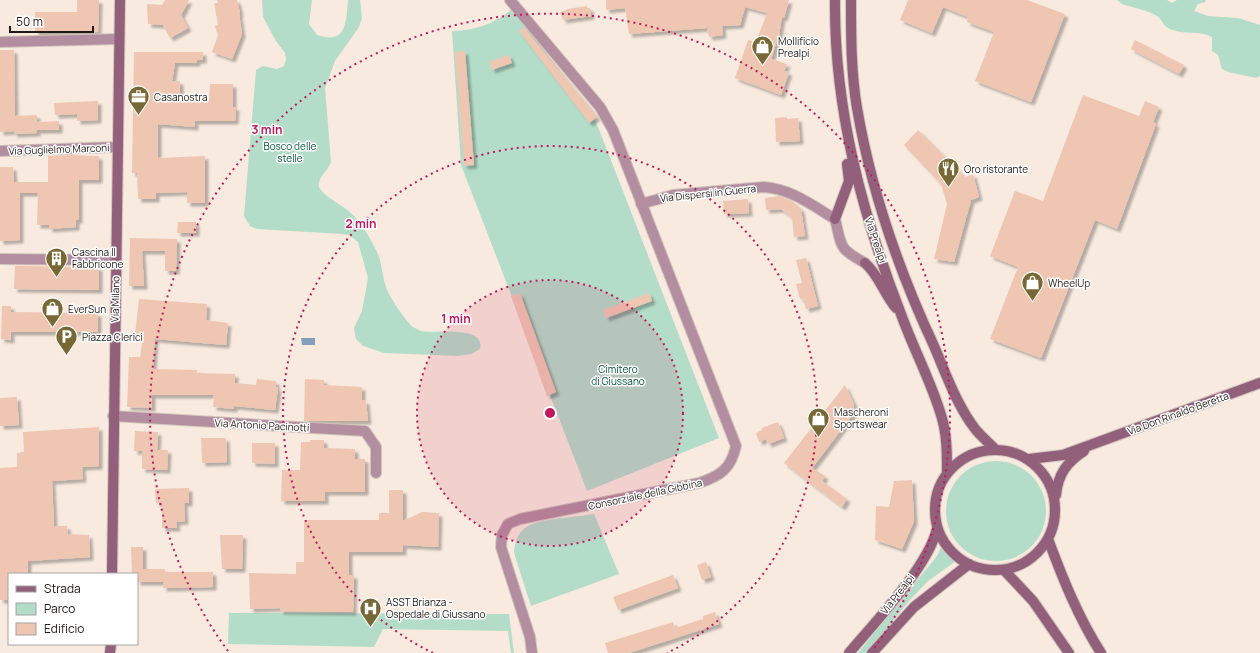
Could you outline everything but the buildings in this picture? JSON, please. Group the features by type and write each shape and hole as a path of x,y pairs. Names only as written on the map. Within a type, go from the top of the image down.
{"main road":[{"name":"Via Milano","path":"112,573 120,0"},
{"name":"Via Prealpi","path":"835,0 839,79 847,136 858,186 900,314 942,416 947,450 947,472"},
{"name":"Via Prealpi","path":"850,0 852,57 857,108 883,213 902,270 923,322 963,409 976,430 995,449"},
{"path":"834,219 849,181 846,154 847,136"},
{"path":"865,263 876,274 887,297 900,314"},
{"name":"Via Don Rinaldo Beretta","path":"1029,460 1063,455 1260,383"},
{"name":"Via Don Rinaldo Beretta","path":"1055,502 1057,484 1063,468 1076,456 1096,443"},
{"path":"995,449 1007,450 1029,460 1047,478 1052,489 1056,514 1053,528 1048,539 1037,554 1021,564 1004,570 989,570 961,560 950,550 937,529 934,505 938,488 947,472 961,460 977,452 995,449"},
{"name":"Via Prealpi","path":"849,653 918,567 933,544 937,529"},
{"path":"1048,539 1070,595 1101,653"},
{"name":"Via Prealpi","path":"872,653 914,607 969,564"},
{"path":"1004,570 1033,601 1068,653"}],"street":[{"path":"510,0 600,107 613,130 641,204"},
{"path":"0,42 119,39"},
{"name":"Via Guglielmo Marconi","path":"0,151 118,147"},
{"name":"Via Dispersi in Guerra","path":"641,204 673,194 764,187 786,191 834,219"},
{"name":"Consorziale della Gibbina","path":"532,653 530,638 501,547 502,535 508,524 520,519 699,483 716,477 726,469 733,458 736,446 641,204"},
{"path":"834,219 842,247 845,252 865,263"},
{"path":"0,259 116,260"},
{"name":"Via Antonio Pacinotti","path":"113,416 365,431 376,447 376,473"}],"green space":[{"name":"Bosco delle stelle","path":"262,0 312,0 309,24 317,35 334,37 343,30 347,16 348,0 360,0 362,18 359,27 335,61 325,88 331,162 321,178 319,187 326,195 352,214 363,227 379,256 387,291 406,320 413,327 421,331 457,332 475,336 480,341 480,349 471,354 458,356 384,353 363,346 356,339 354,328 362,311 368,278 358,242 349,235 257,229 250,226 244,216 256,70 263,66 277,69 284,66 286,59 285,53 276,41 263,17"},
{"path":"1117,0 1167,0 1172,3 1177,0 1206,0 1205,2 1198,4 1194,11 1208,16 1238,18 1260,25 1260,76 1256,78 1228,72 1222,69 1218,55 1212,51 1212,37 1169,29 1154,14 1122,4"},
{"name":"Cimitero di Giussano","path":"512,9 593,114 719,438 587,491 461,165 452,31 477,28 498,19"},
{"path":"996,461 1006,462 1024,469 1038,483 1045,501 1045,521 1038,539 1024,553 1006,560 996,561 986,560 968,553 954,539 947,521 946,511 947,501 954,483 968,469 986,462"},
{"path":"594,514 619,574 531,606 514,553 518,536 524,529 532,524 554,519"},
{"path":"941,547 956,561 928,581 909,601 867,653 858,653 937,556"},
{"path":"229,613 509,614 514,653 511,653 508,631 383,629 374,647 228,644"}],"water":[{"path":"301,338 315,338 315,345 302,345"}],"place":[{"name":"Mollificio Prealpi","path":"762,66"},
{"name":"Casanostra","path":"138,116"},
{"name":"Oro ristorante","path":"949,188"},
{"name":"Cascina Il Fabbricone","path":"57,278"},
{"name":"WheelUp","path":"1033,302"},
{"name":"EverSun","path":"52,328"},
{"name":"Piazza Clerici","path":"67,356"},
{"name":"Mascheroni Sportswear","path":"819,438"},
{"name":"ASST Brianza - Ospedale di Giussano","path":"370,628"}]}
